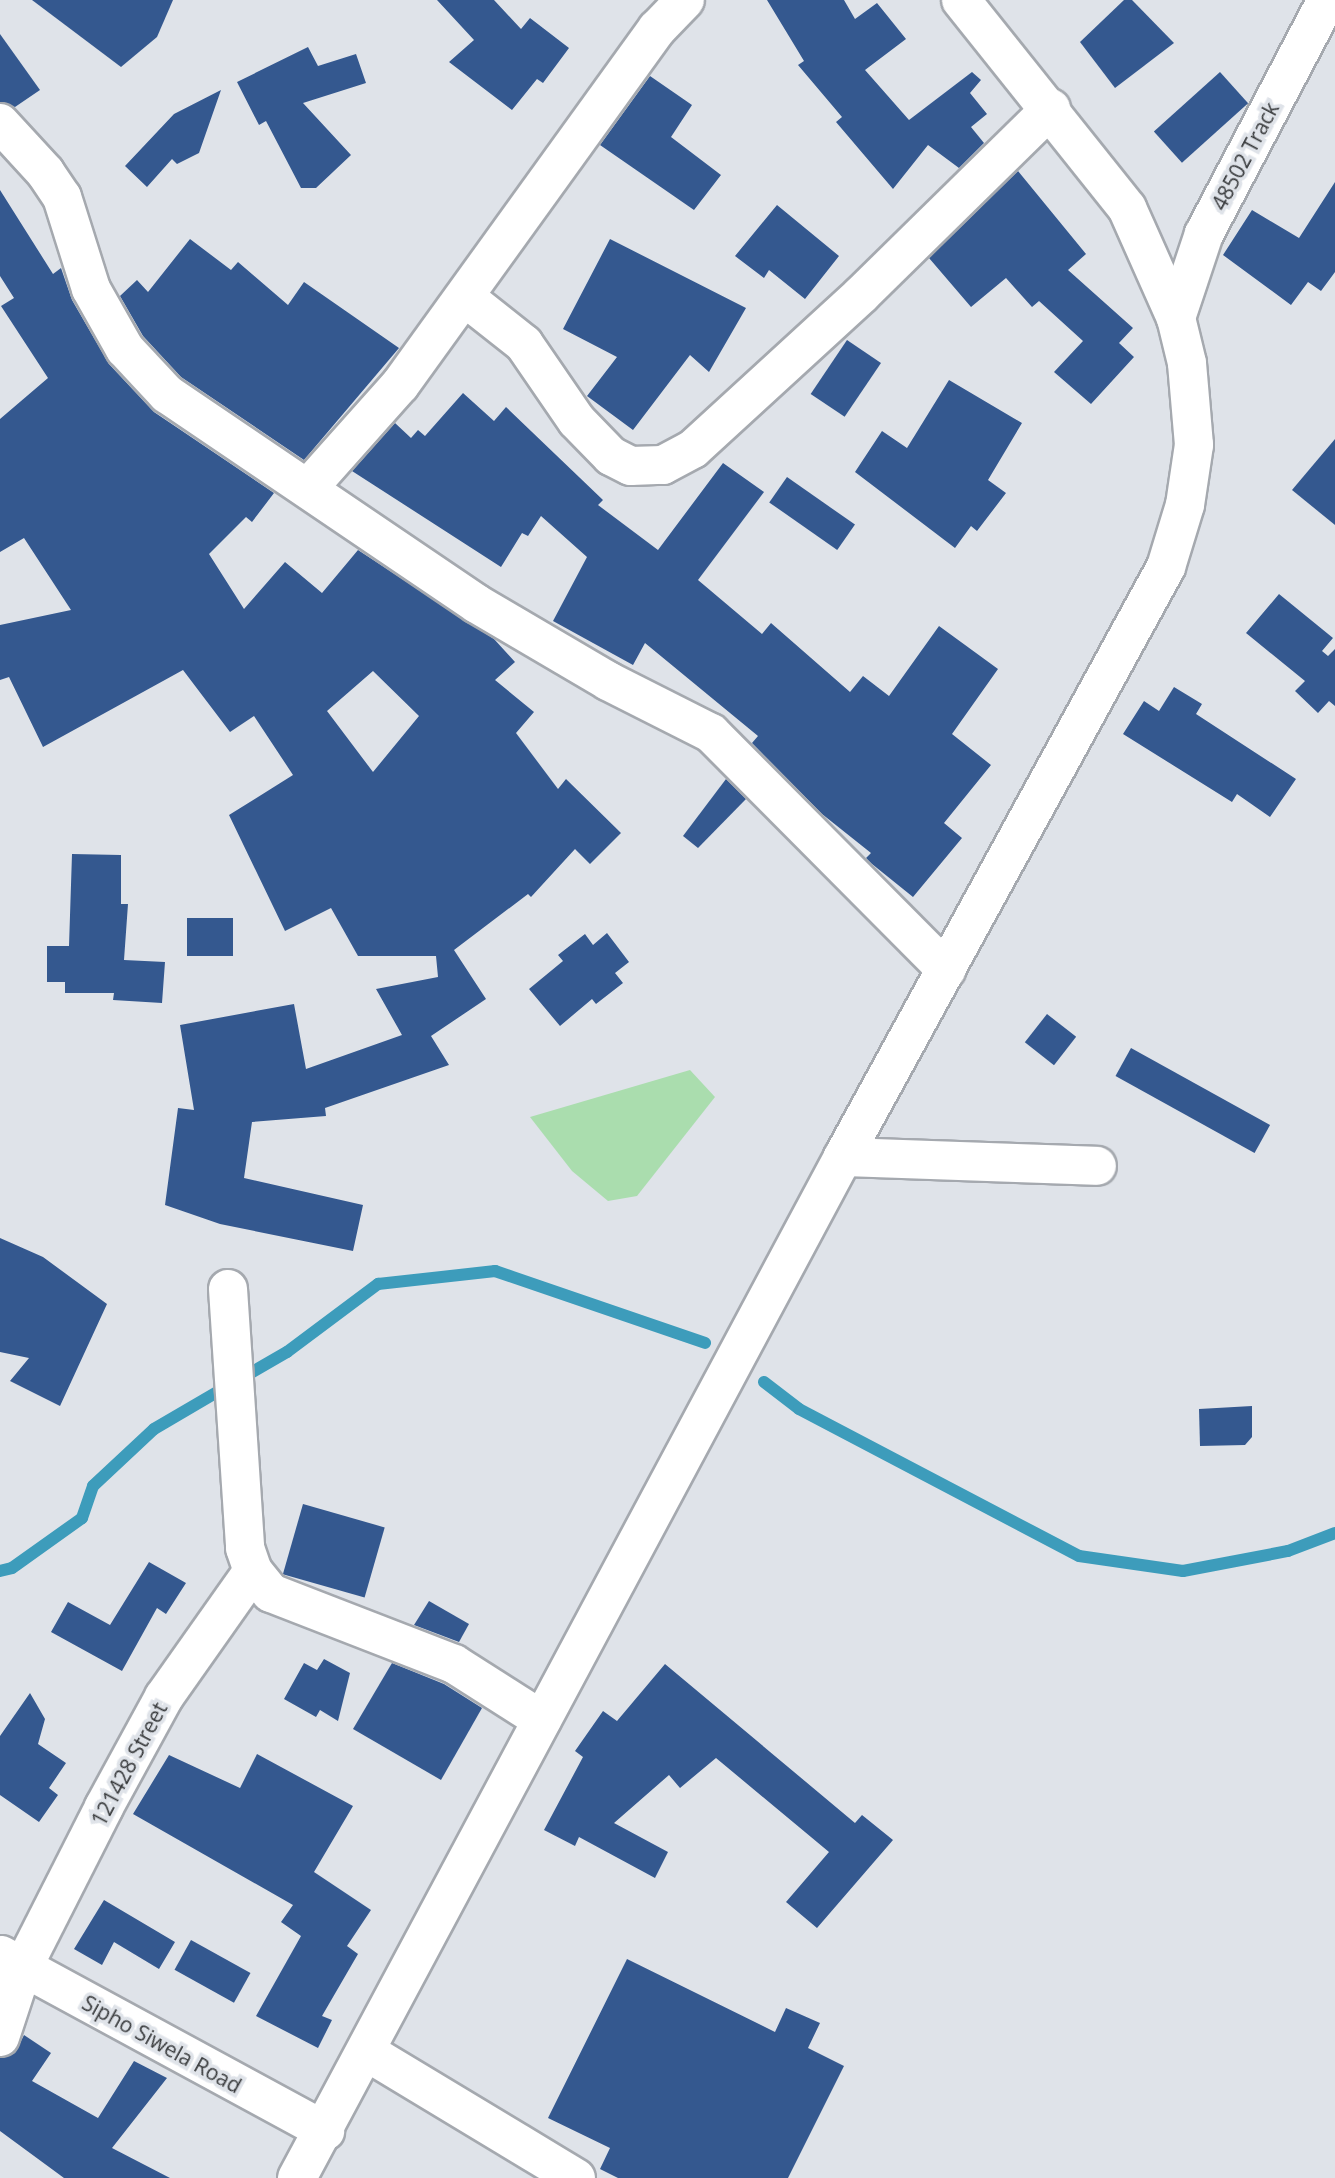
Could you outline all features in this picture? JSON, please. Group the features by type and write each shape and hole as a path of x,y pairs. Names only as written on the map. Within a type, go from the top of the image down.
{"street":[{"path":"309,487 400,385 466,298 657,29 685,0"},
{"path":"297,2178 368,2052 842,1157 1166,567 1185,505 1195,446 1187,363 1176,318 1127,208 1051,108 961,0"},
{"name":"48502 Track","path":"1176,318 1204,234 1327,0"},
{"path":"466,298 524,344 577,421 611,456 631,466 663,465 693,449 862,294 1051,108"},
{"path":"0,124 46,172 62,197 92,289 125,349 167,394 309,487 477,604 608,681 711,733 946,970"},
{"path":"842,1157 1097,1166"},
{"path":"228,1289 245,1548 253,1571 271,1593 454,1664 542,1720"},
{"name":"121428 Street","path":"0,2037 11,1961 164,1697 253,1571"},
{"name":"Sipho Siwela Road","path":"11,1961 325,2131"},
{"path":"368,2052 576,2178"}],"green space":[{"path":"690,1070 715,1097 637,1196 608,1201 572,1171 530,1117"}],"building":[{"path":"32,0 173,0 157,37 121,67"},
{"path":"437,0 494,0 521,29 530,18 569,48 543,83 537,79 512,110 449,62 474,40"},
{"path":"767,0 844,0 855,19 877,3 906,39 865,70 909,120 972,72 981,80 970,93 987,114 971,127 984,143 959,168 928,145 893,189 836,122 842,117 798,65 804,61"},
{"path":"1124,0 1132,0 1174,43 1115,88 1080,42"},
{"path":"0,34 40,90 15,107 0,102"},
{"path":"308,47 318,66 356,54 366,83 303,103 351,155 316,188 301,188 266,121 259,125 237,82"},
{"path":"1220,72 1248,103 1182,163 1154,132"},
{"path":"650,76 692,105 671,137 721,175 694,210 600,145"},
{"path":"221,90 199,153 177,164 172,159 147,187 125,166 174,114"},
{"path":"1018,171 1086,254 1068,270 1133,328 1119,343 1134,357 1091,404 1054,372 1083,341 1039,301 1032,307 1006,278 971,307 929,258"},
{"path":"1335,182 1335,272 1321,291 1308,282 1291,305 1223,255 1252,210 1299,238"},
{"path":"0,190 53,274 61,268 72,300 109,364 154,412 274,493 252,522 246,517 209,554 244,609 285,562 322,593 358,550 494,639 515,662 495,680 534,712 516,733 558,789 566,779 621,833 590,864 575,849 531,897 528,894 454,950 486,999 431,1036 449,1065 325,1108 326,1116 252,1122 244,1178 363,1205 353,1251 220,1224 165,1205 178,1108 194,1110 180,1025 294,1004 306,1069 402,1035 376,989 438,977 436,956 358,956 331,908 285,931 229,815 293,775 254,716 230,732 183,670 43,747 9,677 0,680 0,625 71,610 24,538 0,552 0,419 48,378 1,306 14,298 0,276","holes":["373,671 419,716 373,772 327,711"]},
{"path":"777,205 839,256 805,299 769,270 764,278 735,256"},
{"path":"190,239 231,270 238,262 288,305 304,282 399,348 304,460 181,377 143,336 120,296 137,280 148,292"},
{"path":"610,239 746,308 709,372 690,355 633,430 587,396 617,357 563,329"},
{"path":"847,340 881,363 845,417 811,394"},
{"path":"949,380 1022,423 988,480 1006,493 977,531 971,526 955,548 855,472 882,431 907,448"},
{"path":"463,393 494,421 506,407 603,500 598,505 658,550 723,463 764,492 698,580 762,634 771,623 850,692 863,676 889,696 939,626 998,669 952,734 991,765 944,823 962,838 913,897 872,864 866,858 871,853 822,814 752,743 758,736 645,643 633,665 553,621 587,557 541,516 528,536 522,533 501,567 352,471 395,423 411,438 418,430 425,436"},
{"path":"1335,439 1335,525 1292,490"},
{"path":"787,477 855,525 837,550 769,502"},
{"path":"1279,594 1333,638 1322,651 1328,656 1335,649 1335,706 1329,701 1318,713 1295,691 1305,681 1246,633"},
{"path":"1174,687 1202,704 1196,714 1296,779 1270,817 1237,794 1232,802 1123,734 1144,701 1159,711"},
{"path":"726,779 746,799 698,848 683,836"},
{"path":"72,854 121,855 121,904 128,904 124,960 165,962 162,1003 113,1000 114,993 65,993 65,982 47,982 47,946 69,946"},
{"path":"187,918 233,918 233,956 187,956"},
{"path":"607,933 629,962 615,973 623,983 596,1004 592,999 560,1026 529,989 563,961 558,955 585,934 593,945"},
{"path":"1047,1014 1076,1037 1054,1065 1025,1042"},
{"path":"1131,1048 1270,1125 1255,1153 1115,1076"},
{"path":"0,1238 43,1257 107,1304 60,1406 10,1381 29,1358 0,1352"},
{"path":"1252,1406 1252,1437 1245,1445 1200,1446 1199,1409"},
{"path":"303,1504 385,1527 365,1598 283,1574"},
{"path":"149,1562 186,1583 166,1614 157,1608 122,1671 51,1632 68,1602 110,1625"},
{"path":"429,1601 469,1624 459,1642 414,1625"},
{"path":"324,1659 350,1673 338,1721 320,1710 316,1717 284,1699 304,1663 317,1670"},
{"path":"392,1663 444,1684 482,1708 441,1780 353,1729"},
{"path":"665,1664 855,1823 862,1815 893,1840 817,1928 786,1902 829,1852 716,1758 680,1788 669,1775 614,1823 668,1852 655,1878 579,1837 575,1846 544,1830 583,1757 575,1751 603,1711 617,1721"},
{"path":"30,1693 45,1719 38,1744 66,1763 49,1788 58,1795 39,1822 0,1795 0,1736"},
{"path":"257,1754 353,1806 314,1872 371,1910 347,1946 358,1954 322,2016 332,2020 318,2048 256,2016 301,1936 281,1922 293,1905 133,1814 169,1755 240,1788"},
{"path":"104,1900 175,1942 159,1969 114,1942 102,1965 74,1949"},
{"path":"191,1940 250,1973 234,2003 175,1970"},
{"path":"627,1959 775,2032 786,2008 820,2023 808,2048 844,2066 788,2178 618,2178 600,2169 610,2148 548,2118"},
{"path":"24,2035 51,2053 32,2081 98,2118 134,2061 167,2078 112,2148 170,2178 64,2178 0,2131 0,2058 15,2053"}],"waterway":[{"path":"247,1375 287,1352 378,1284 495,1271 705,1343"},
{"path":"764,1382 799,1409 1079,1556 1183,1571 1288,1551 1335,1533"},
{"path":"0,1571 12,1568 82,1518 93,1486 154,1429 217,1392"}]}
